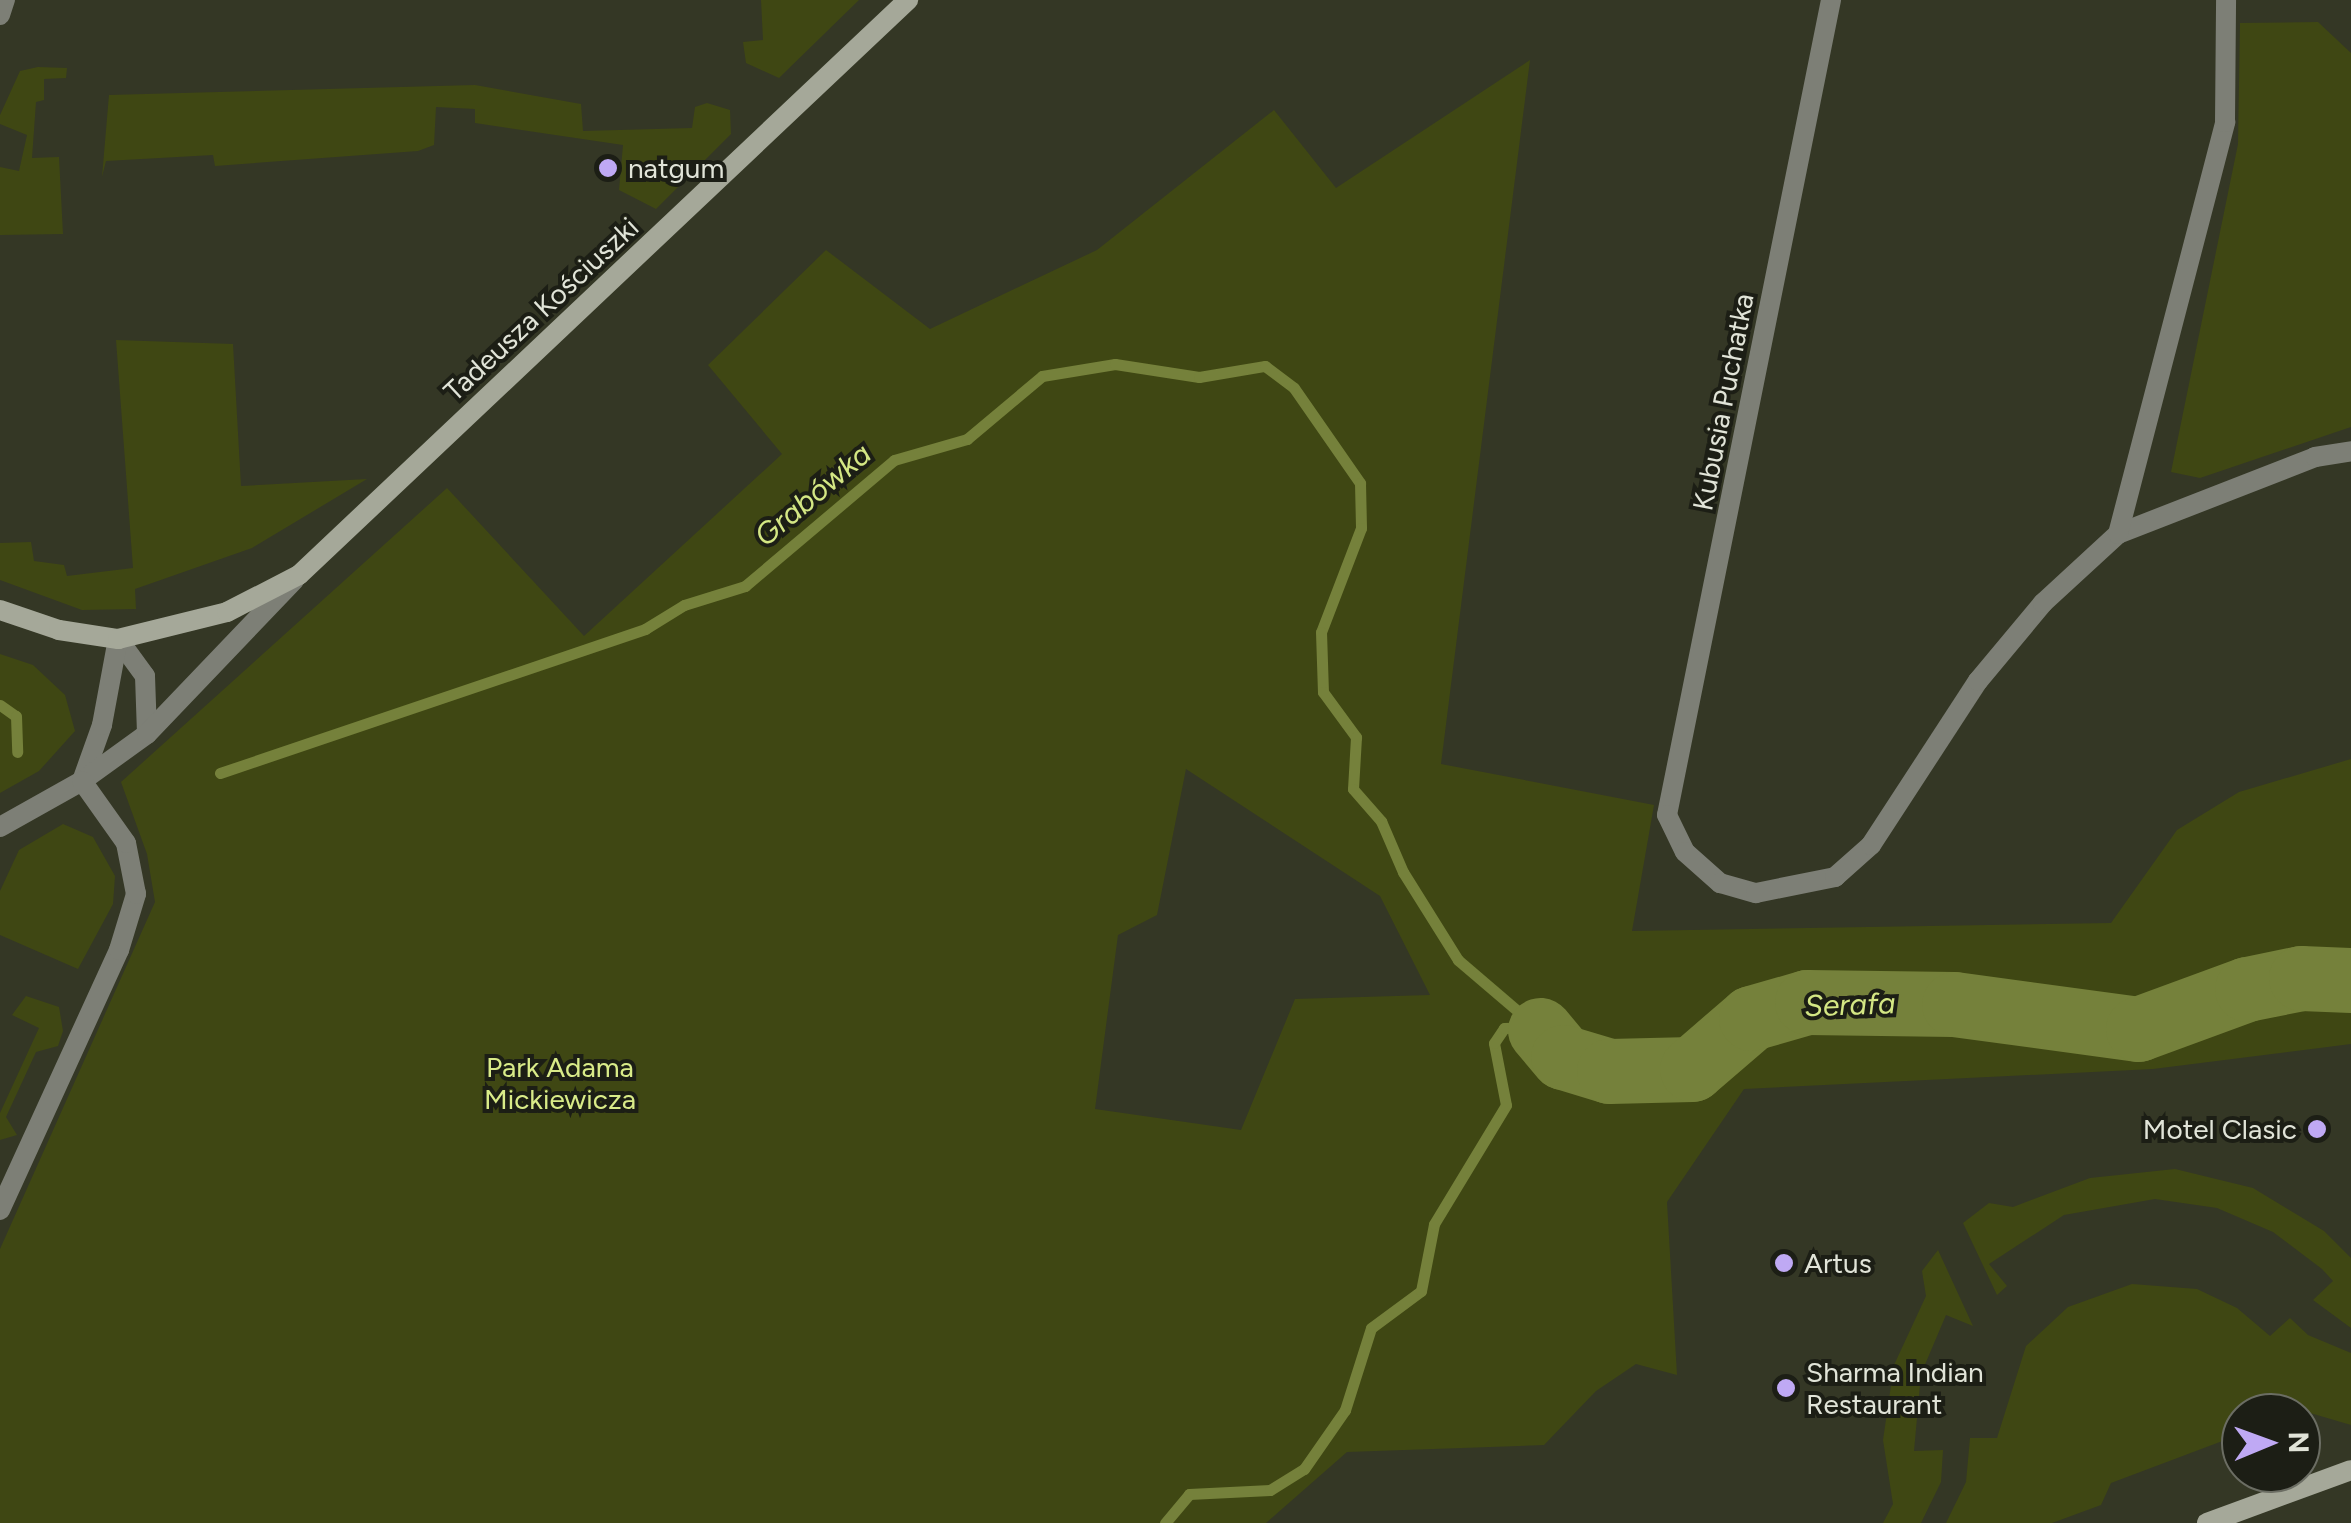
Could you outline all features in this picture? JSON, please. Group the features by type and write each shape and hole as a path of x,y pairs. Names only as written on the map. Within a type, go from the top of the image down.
{"street":[{"path":"0,15 4,0"},
{"name":"Tadeusza Kościuszki","path":"0,827 82,781 148,734 299,575 908,0"},
{"name":"Kubusia Puchatka","path":"1831,0 1667,815 1685,852 1720,883 1756,893 1835,878 1871,845 1978,681 2043,603 2118,534"},
{"path":"2118,534 2225,122 2226,0"},
{"path":"2118,534 2315,457 2351,451"},
{"name":"Tadeusza Kościuszki","path":"118,639 226,612 299,575"},
{"path":"0,610 59,630 118,639 145,676 148,734"},
{"path":"0,1210 119,950 136,894 126,843 82,781 102,725 118,639"},
{"path":"2207,1523 2351,1470"}],"green space":[{"path":"761,0 859,0 779,78 746,63 743,42 763,40"},
{"path":"2318,22 2351,53 2351,427 2200,478 2171,472 2238,144 2240,23"},
{"name":"Park Adama Mickiewicza","path":"1530,60 1441,764 1654,805 1632,931 2111,923 2177,830 2239,792 2351,759 2351,1044 2153,1069 1744,1089 1667,1202 1677,1375 1636,1364 1596,1391 1544,1445 1347,1452 1266,1523 0,1523 0,1249 155,902 147,854 121,782 447,488 584,636 782,454 708,365 826,250 930,329 1097,250 1274,110 1336,188","holes":["1186,769 1380,896 1430,995 1295,999 1241,1130 1095,1109 1118,935 1157,915"]},
{"path":"67,68 66,78 44,79 44,100 36,102 32,158 59,157 63,234 0,235 0,167 19,171 27,135 0,124 0,115 20,71"},
{"path":"475,85 581,104 583,131 692,128 695,107 707,103 730,110 731,134 656,209 619,190 623,145 475,123 475,109 436,107 434,145 418,151 215,166 213,155 106,161 102,177 109,95"},
{"path":"116,340 233,344 241,486 367,479 252,548 135,589 136,609 82,610 0,580 0,543 31,542 34,561 64,565 67,576 133,568"},
{"path":"0,654 33,665 65,695 75,731 39,771 0,793"},
{"path":"63,824 93,837 115,876 113,904 78,969 0,935 0,891 19,850"},
{"path":"26,996 59,1007 63,1031 58,1046 36,1052 6,1117 17,1135 0,1140 0,1113 39,1028 12,1015"},
{"path":"2175,1169 2253,1188 2324,1231 2351,1258 2351,1328 2313,1300 2333,1281 2322,1269 2273,1232 2217,1208 2155,1199 2064,1215 1989,1264 2007,1286 1997,1295 1963,1223 1989,1203 2013,1207 2090,1178"},
{"path":"1938,1250 1973,1326 1946,1315 1921,1374 1914,1451 1943,1450 1941,1482 1921,1523 1883,1523 1893,1504 1883,1440 1894,1365 1926,1296 1922,1271"},
{"path":"2132,1284 2197,1289 2237,1308 2270,1336 2290,1318 2308,1335 2351,1353 2351,1425 2321,1416 2321,1393 2221,1393 2221,1442 2111,1483 2101,1505 2052,1523 1946,1523 1966,1482 1970,1438 1997,1438 2026,1346 2068,1307"}],"waterway":[{"name":"Grabówka","path":"220,773 645,629 684,605 745,586 894,460 967,439 1042,376 1115,364 1199,377 1265,366 1294,388 1360,483 1361,528 1321,632 1323,692 1356,737 1353,789 1381,821 1403,872 1458,960 1540,1030"},
{"name":"Grabówka","path":"0,705 16,716 17,752"},
{"name":"Serafa","path":"1540,1030 1563,1057 1609,1071 1692,1069 1751,1018 1807,1002 1954,1004 2138,1029 2247,989 2301,978 2351,980"},
{"name":"Serafa","path":"1165,1523 1189,1494 1270,1490 1304,1469 1345,1410 1371,1328 1421,1291 1434,1224 1506,1105 1494,1043 1504,1028 1532,1027"}],"place":[{"name":"natgum","path":"608,168"},
{"name":"Motel Clasic","path":"2317,1129"},
{"name":"Artus","path":"1784,1263"},
{"name":"Sharma Indian Restaurant","path":"1786,1388"}]}
